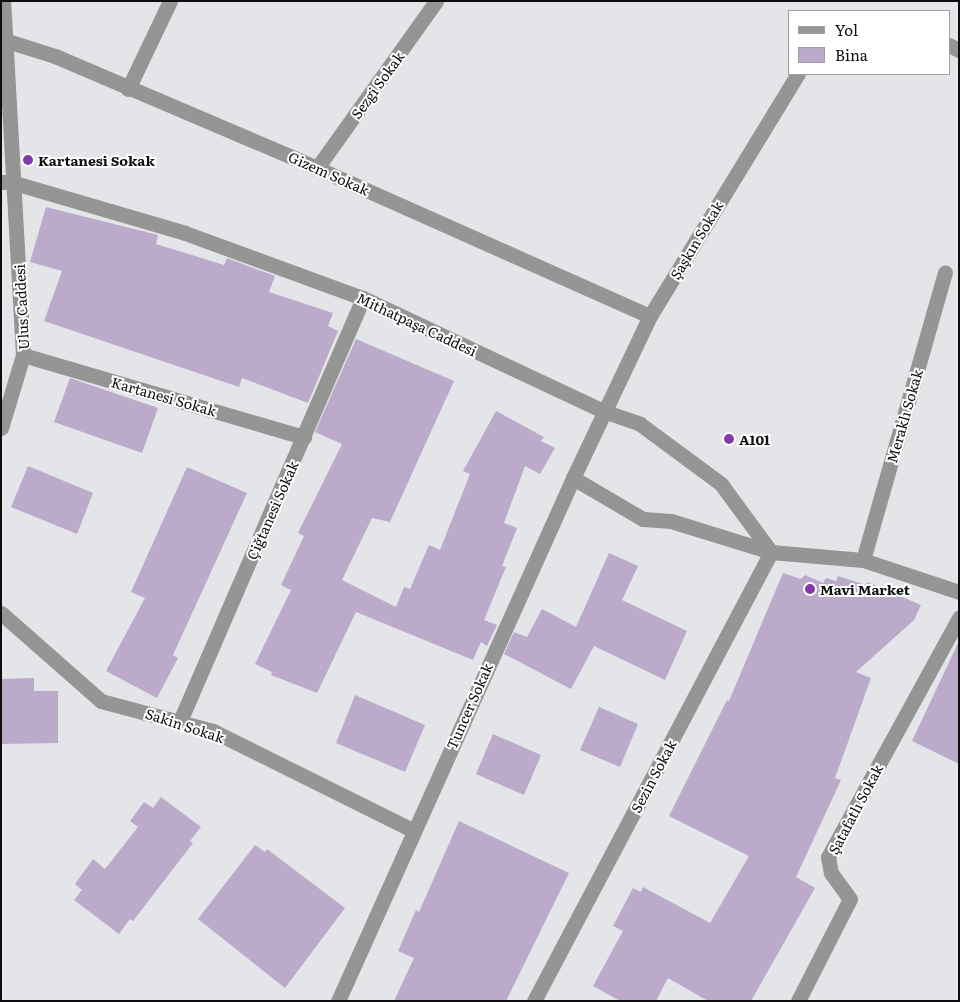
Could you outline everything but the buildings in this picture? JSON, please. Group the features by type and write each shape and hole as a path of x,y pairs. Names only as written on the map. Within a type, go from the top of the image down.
{"street":[{"name":"Ulus Caddesi","path":"1,428 6,405 23,355 6,182 3,1"},
{"path":"128,88 170,1"},
{"name":"Sezgi Sokak","path":"317,168 436,1"},
{"name":"Gizem Sokak","path":"3,39 55,56 317,168 650,316"},
{"name":"Şaşkın Sokak","path":"603,411 650,316 797,75"},
{"name":"Mithatpaşa Caddesi","path":"6,182 185,233 363,298 603,411 640,424 721,484 771,552"},
{"name":"Meraklı Sokak","path":"863,560 945,272"},
{"name":"Çiğtanesi Sokak","path":"180,722 363,298"},
{"name":"Kartanesi Sokak","path":"23,355 304,437"},
{"name":"Tuncer Sokak","path":"338,1001 412,830 603,411"},
{"path":"573,478 643,519 671,521 771,552 863,560 959,592"},
{"name":"Sezin Sokak","path":"534,1001 771,552"},
{"name":"Sakin Sokak","path":"1,613 101,701 213,731 412,830"},
{"name":"Şatafatlı Sokak","path":"798,1001 850,899 831,874 828,857 959,618"}],"place":[{"name":"Kartanesi̇ Sokak","path":"28,160"},
{"name":"A101","path":"729,439"},
{"name":"Mavi Market","path":"810,589"}]}
